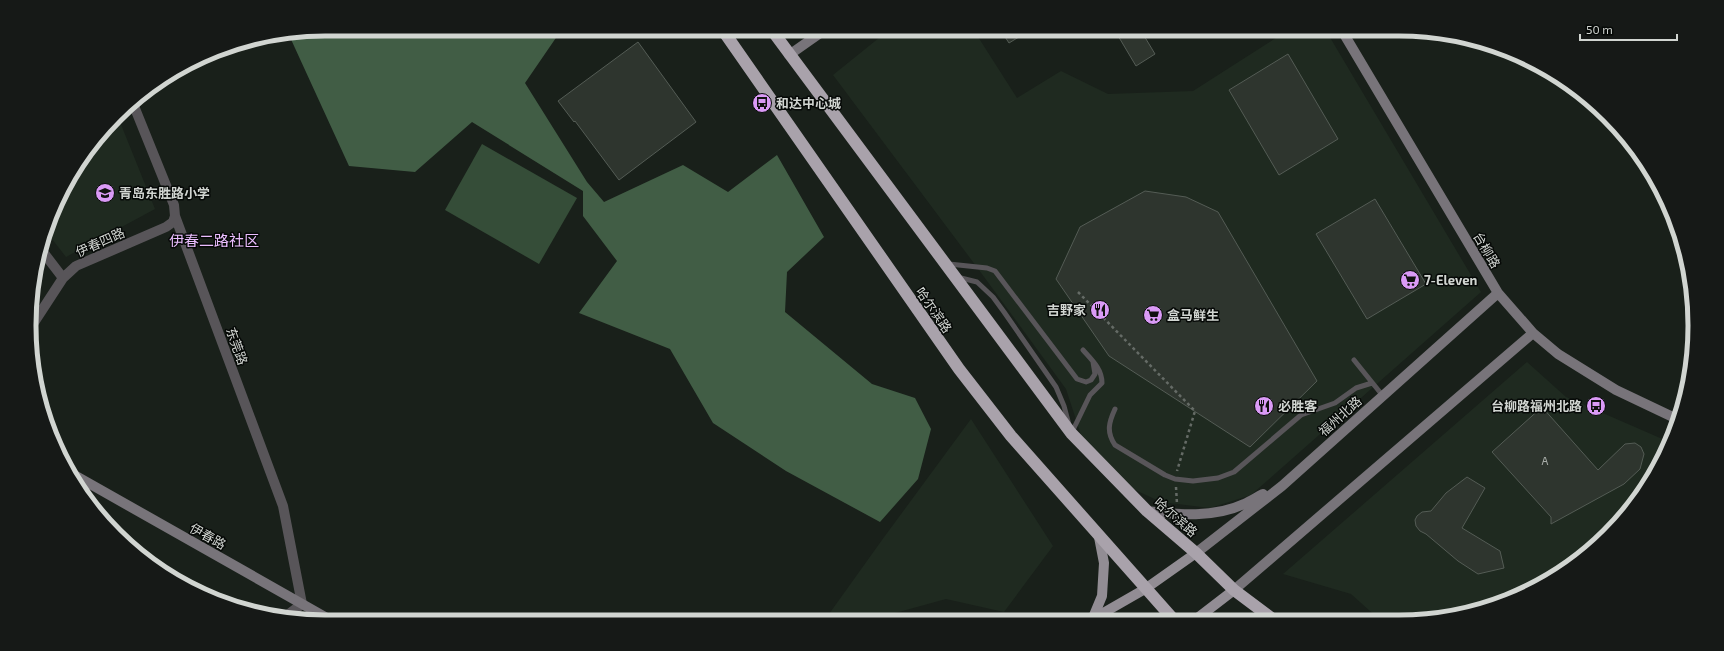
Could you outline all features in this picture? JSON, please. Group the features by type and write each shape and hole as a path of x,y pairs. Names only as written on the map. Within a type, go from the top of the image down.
{"highway":[{"name":"哈尔滨路","path":"727,36 959,369 1011,436 1169,615"},
{"name":"哈尔滨路","path":"776,36 1072,433 1147,511 1196,553 1234,590"},
{"path":"1234,590 1267,615"}],"main road":[{"path":"1093,615 1102,596 1104,563 1099,537"},
{"path":"1100,615 1145,589 1196,553"},
{"path":"1202,615 1234,590"}],"street":[{"path":"789,55 816,36"},
{"name":"台柳路","path":"1345,36 1498,293 1533,333 1558,354 1616,390 1673,417"},
{"name":"东莞路","path":"135,108 174,205 175,216 283,506 302,604"},
{"name":"伊春四路","path":"36,319 63,278 76,266 166,227 172,222 175,216"},
{"path":"45,255 63,278"},
{"name":"福州北路","path":"1196,553 1282,486 1498,293"},
{"path":"1234,590 1533,333"},
{"name":"伊春路","path":"80,478 321,615"},
{"path":"1147,511 1178,515 1216,512 1243,505 1270,490 1282,486"},
{"path":"290,613 302,604"}],"lane":[{"path":"945,264 988,268 995,271 1077,379 1086,382 1091,380 1095,374 1093,362"},
{"path":"954,276 977,282 993,297 1056,387 1064,406 1072,433"},
{"path":"1072,433 1090,395 1102,383 1102,375 1083,350"},
{"path":"1354,360 1382,396"},
{"path":"1114,409 1108,428 1110,438 1115,445 1165,475 1175,479 1193,481 1218,478 1234,472 1301,415 1335,404 1356,388 1372,383"}],"path":[{"path":"1078,292 1195,411 1175,479 1178,515"}],"shaded area":[{"name":"和达中心城","path":"881,36 977,36 1017,98 1061,71 1108,94 1193,91 1279,36 1329,36 1481,292 1251,495 1210,508 1161,502 1131,488 1083,441 1066,389 833,75"},
{"name":"青岛东胜路小学","path":"120,122 155,209 66,257 50,236 51,232 66,197 85,165 96,149"},
{"path":"1527,362 1566,397 1664,440 1658,454 1639,486 1628,502 1603,530 1575,555 1559,566 1527,585 1492,600 1436,613 1374,615 1351,594 1283,574"},
{"path":"971,419 1053,546 1004,612 946,599 888,615 828,615"}],"green space":[{"path":"326,36 557,36 525,83 587,182 604,202 683,165 728,192 777,155 824,237 787,272 785,312 872,384 915,398 931,429 918,479 880,522 786,471 713,423 670,349 579,313 617,261 583,216 583,191 472,122 415,172 349,166 290,38"},
{"path":"482,144 577,198 539,264 445,210"}],"building":[{"path":"1004,36 1020,36 1009,43"},
{"path":"1118,36 1144,36 1155,54 1136,66"},
{"path":"638,42 696,122 619,180 575,121 574,122 558,101"},
{"path":"1288,54 1338,139 1279,175 1229,90"},
{"path":"1145,191 1186,197 1218,212 1317,381 1250,447 1109,356 1056,279 1080,227"},
{"path":"1375,199 1426,284 1367,319 1316,234"},
{"path":"1542,407 1598,470 1625,444 1635,443 1641,447 1644,454 1640,469 1624,484 1551,524 1551,517 1492,452"},
{"path":"1467,477 1485,488 1462,528 1500,551 1504,568 1478,574 1458,561 1426,534 1420,531 1416,526 1415,520 1417,516 1422,512 1431,511 1446,493"}],"place":[{"name":"和达中心城","path":"762,103"},
{"name":"青岛东胜路小学","path":"105,193"},
{"name":"7-Eleven","path":"1410,280"},
{"name":"吉野家","path":"1100,310"},
{"name":"盒马鲜生","path":"1153,315"},
{"name":"必胜客","path":"1264,406"},
{"name":"台柳路福州北路","path":"1596,406"}],"district":[{"name":"伊春二路社区","path":"214,241"}]}
